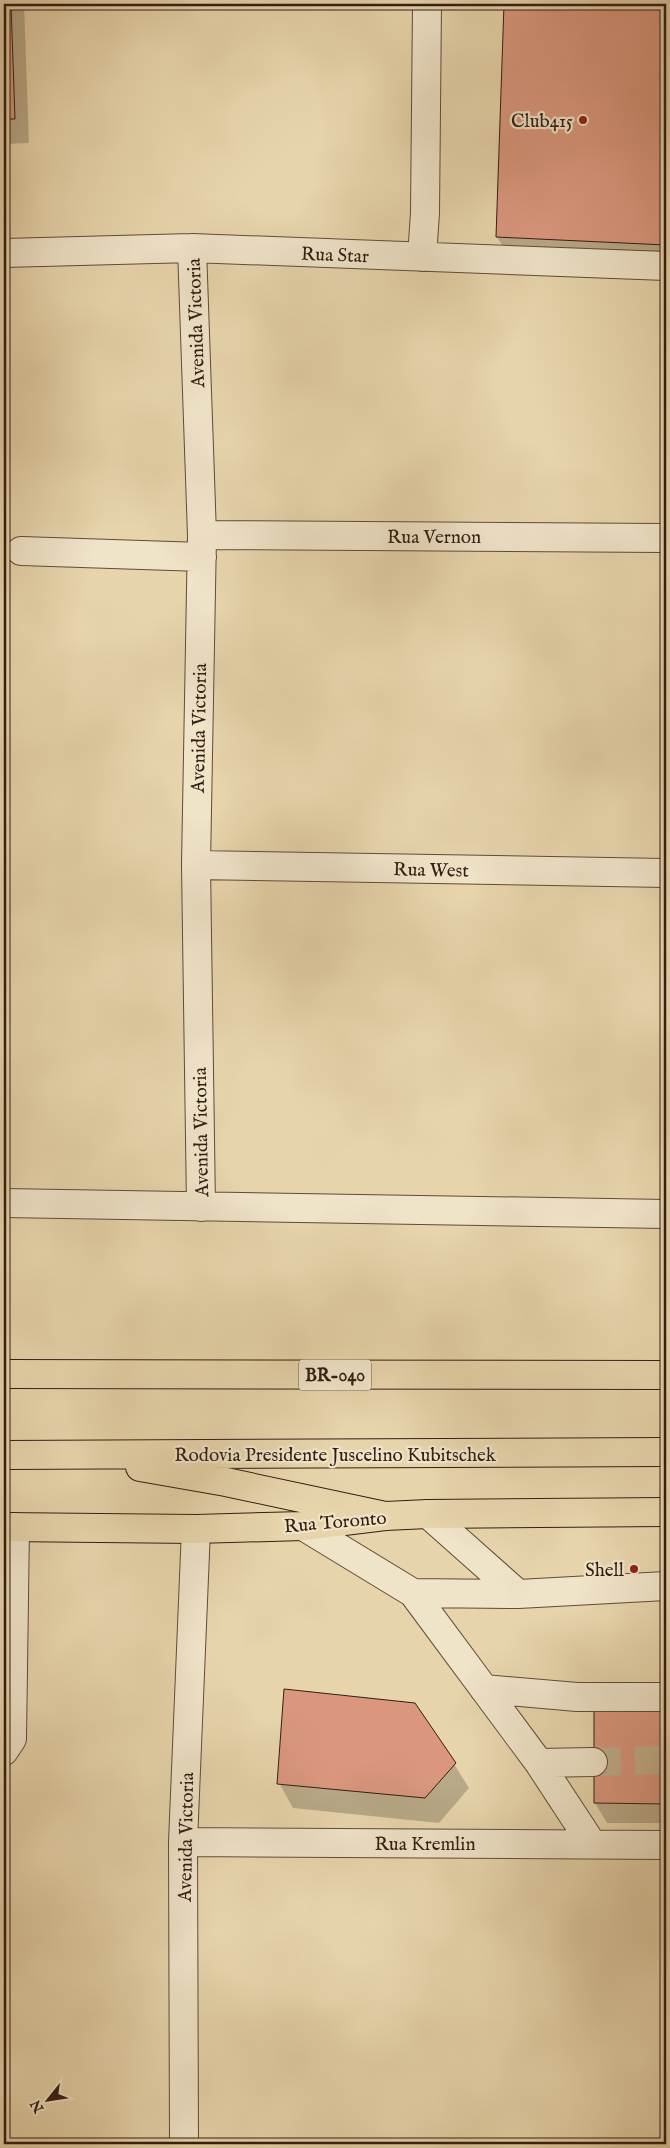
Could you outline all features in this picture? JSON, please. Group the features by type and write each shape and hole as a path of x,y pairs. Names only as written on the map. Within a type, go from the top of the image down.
{"main road":[{"name":"BR-040","path":"4,1374 666,1375"},
{"name":"Rodovia Presidente Juscelino Kubitschek","path":"4,1455 666,1452"},
{"path":"88,1455 385,1516"},
{"name":"Rua Toronto","path":"10,1527 196,1529 303,1526 385,1516 428,1514 666,1512"}],"street":[{"path":"422,257 425,212 426,4"},
{"name":"Rua Star","path":"4,253 192,248 666,266"},
{"name":"Avenida Victoria","path":"192,248 202,546 196,865 201,1207"},
{"name":"Rua Vernon","path":"21,551 666,538"},
{"name":"Rua West","path":"196,865 666,873"},
{"path":"4,1203 666,1214"},
{"path":"428,1514 518,1594"},
{"path":"303,1526 413,1593 539,1764 592,1844"},
{"path":"4,1751 12,1738 10,1527"},
{"name":"Avenida Victoria","path":"184,2144 184,1842 196,1529"},
{"path":"413,1593 518,1594 666,1586"},
{"path":"484,1688 577,1697 666,1697"},
{"path":"539,1764 593,1762"},
{"name":"Rua Kremlin","path":"184,1842 666,1845"}],"building":[{"path":"4,4 11,4 15,119 4,119"},
{"name":"Club415","path":"504,4 666,4 666,245 496,237"},
{"path":"284,1689 415,1703 456,1763 425,1798 277,1784"},
{"path":"594,1700 666,1701 666,1804 594,1803"}],"tunnel":[{"path":"593,1762 666,1760"}],"place":[{"name":"Club415","path":"583,120"},
{"name":"Shell","path":"634,1569"}]}
